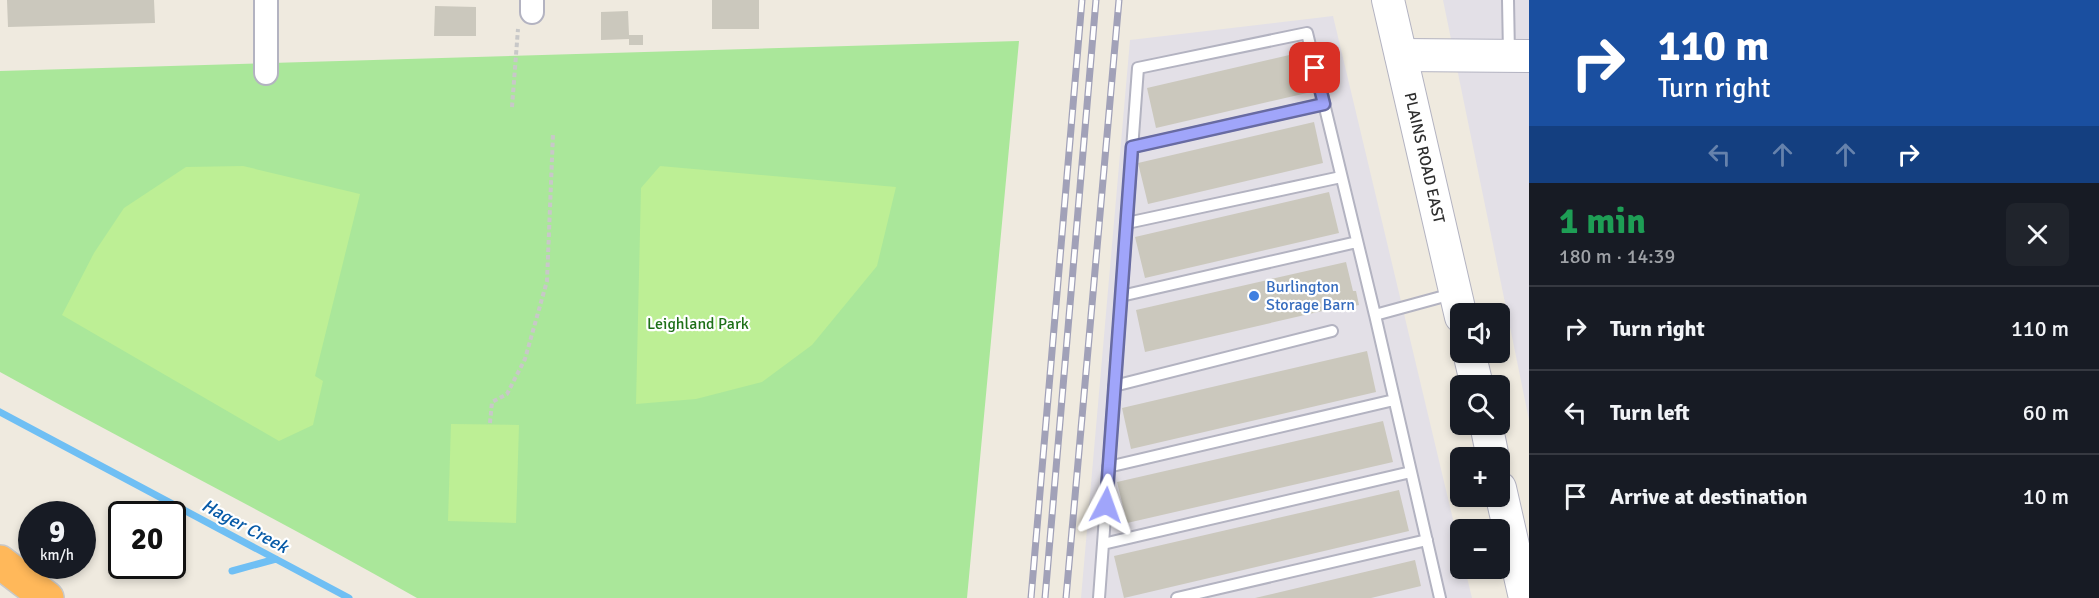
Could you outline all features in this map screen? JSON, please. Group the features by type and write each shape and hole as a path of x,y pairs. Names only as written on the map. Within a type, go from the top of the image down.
{"highway":[{"path":"0,562 47,598"}],"main road":[{"name":"PLAINS ROAD EAST","path":"1388,0 1458,303"},
{"path":"1401,55 1519,56"},
{"path":"1507,507 1514,525 1525,598"}],"street":[{"path":"266,0 266,73"}],"lane":[{"path":"1508,0 1519,56"},
{"path":"1099,598 1138,68 1307,33 1375,315 1427,540 1438,598"},
{"path":"1132,147 1324,104"},
{"path":"1127,223 1341,177"},
{"path":"1121,296 1357,242"},
{"path":"1375,315 1450,306"},
{"path":"1114,386 1332,332"},
{"path":"1108,467 1394,400"},
{"path":"1103,544 1411,472"},
{"path":"1178,598 1427,540"}],"path":[{"path":"512,107 518,28 532,6"},
{"path":"490,423 492,402 507,393 525,359 547,282 553,134"}],"shaded area":[{"path":"1443,0 1529,0 1529,420 1510,327 1510,303 1505,303"},
{"name":"Burlington Storage Barn","path":"1333,16 1453,519 1450,519 1450,579 1467,579 1472,598 1081,598 1130,40"}],"green space":[{"name":"Leighland Park","path":"1019,41 967,598 417,598 0,372 0,71"},
{"path":"243,166 360,194 315,376 323,381 313,425 279,441 62,315 94,253 124,208 186,167"},
{"path":"660,166 896,187 877,266 812,345 762,382 696,399 636,404 641,188"},
{"path":"451,424 519,425 516,523 448,521"}],"building":[{"path":"7,0 154,0 155,23 8,27"},
{"path":"712,0 759,0 759,29 712,29"},
{"path":"435,6 476,7 476,36 434,36"},
{"path":"628,11 629,35 643,35 643,45 629,45 629,39 601,40 601,12"},
{"path":"1298,53 1307,93 1156,128 1147,88"},
{"path":"1314,122 1323,163 1148,204 1138,163"},
{"path":"1329,192 1339,233 1145,278 1135,237"},
{"path":"1346,262 1359,305 1345,308 1344,306 1145,352 1136,310"},
{"path":"1367,351 1376,392 1131,449 1122,408"},
{"path":"1383,421 1393,462 1127,523 1117,482"},
{"path":"1399,490 1409,531 1124,598 1114,556"},
{"path":"1415,560 1421,586 1371,598 1255,598"}],"waterway":[{"name":"Hager Creek","path":"0,412 349,598"},
{"path":"232,571 276,559"}],"railway":[{"path":"1031,598 1082,0"},
{"path":"1045,598 1096,0"},
{"path":"1066,598 1119,0"}],"place":[{"name":"Burlington Storage Barn","path":"1254,296"}],"route":[{"path":"1106,505 1132,147 1324,104 1315,68"}]}
